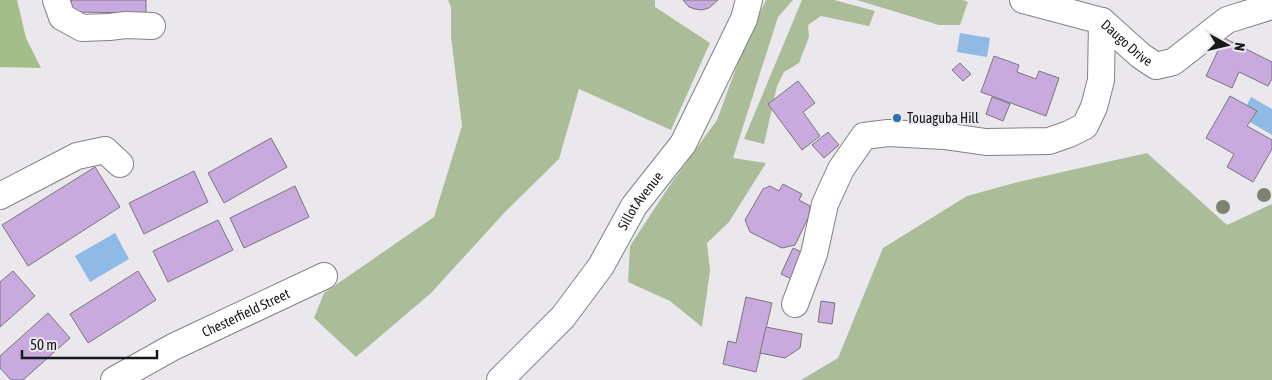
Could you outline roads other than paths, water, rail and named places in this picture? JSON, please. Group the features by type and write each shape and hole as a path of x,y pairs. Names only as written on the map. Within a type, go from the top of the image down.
{"street":[{"path":"56,0 62,17 82,28 126,25 152,26"},
{"name":"Sillot Avenue","path":"500,380 563,317 601,266 634,206 683,144 744,19 749,0"},
{"name":"Daugo Drive","path":"1023,0 1102,21 1141,56 1156,66 1173,62 1227,20 1272,6"},
{"path":"795,304 814,254 825,204 841,170 864,136 888,133 944,136 986,142 1049,141 1069,134 1085,126 1094,107 1100,80 1102,21"},
{"path":"0,196 77,156 105,150 120,164"},
{"name":"Chesterfield Street","path":"114,380 173,347 324,276"}],"water":[{"path":"960,33 990,38 987,57 957,52"},
{"path":"1251,97 1272,109 1272,135 1250,122 1256,111 1247,105"},
{"path":"115,233 129,259 90,282 75,256"}],"place":[{"name":"Touaguba Hill","path":"897,118"}]}
